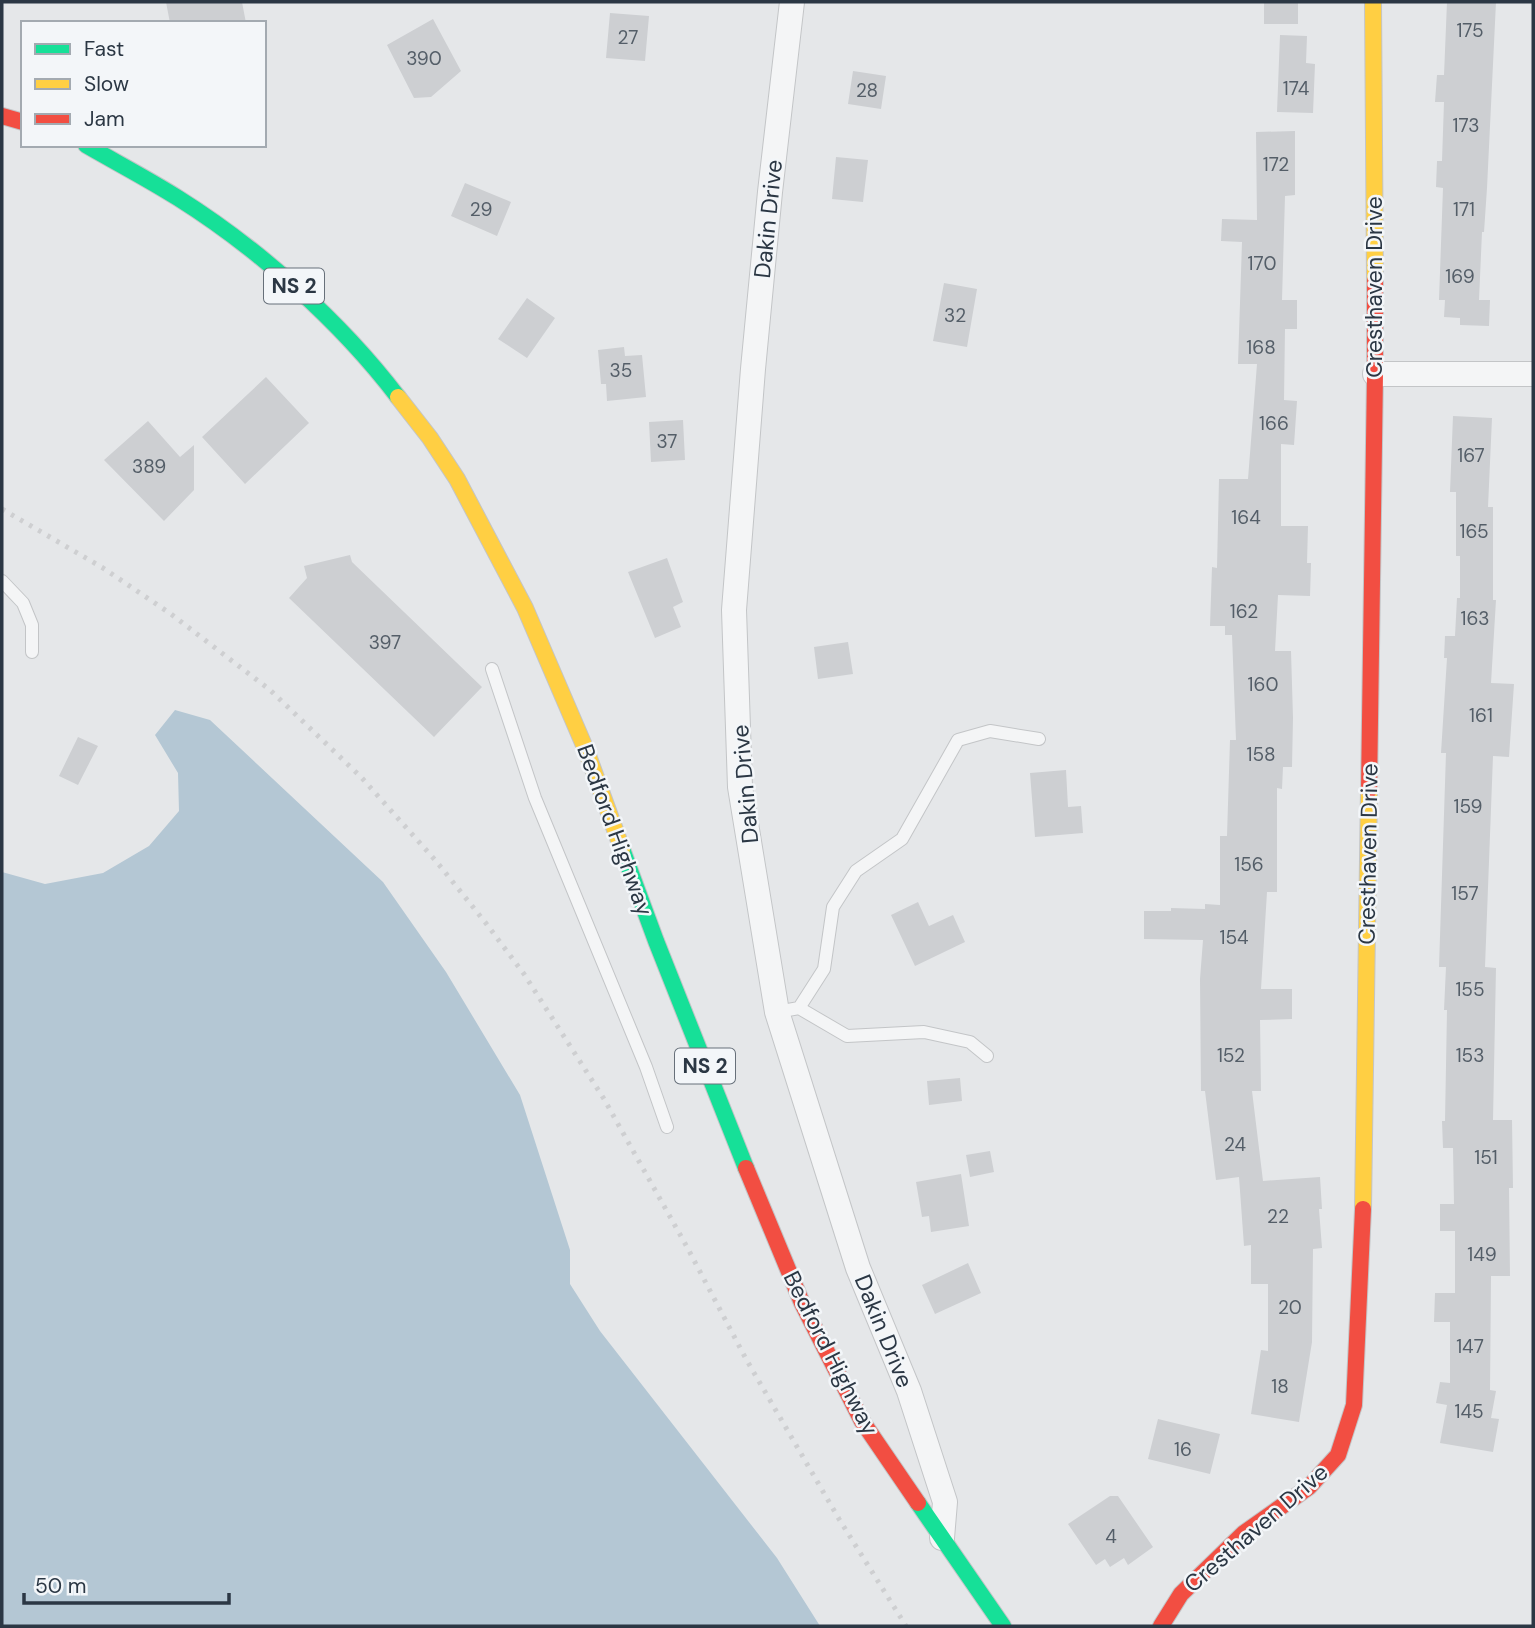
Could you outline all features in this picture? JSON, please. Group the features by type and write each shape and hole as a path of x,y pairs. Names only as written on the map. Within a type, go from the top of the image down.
{"main road":[{"name":"Cresthaven Drive","path":"1161,1626 1181,1594 1244,1533 1309,1487 1338,1455 1354,1405 1363,1238 1375,374 1373,2"},
{"path":"2,116 21,121"},
{"name":"Bedford Highway","path":"89,147 178,198 240,241 291,283 344,335 393,390 457,479 525,608 586,750 656,941 802,1303 862,1421 1003,1626"}],"street":[{"name":"Dakin Drive","path":"792,2 753,369 734,610 740,787 788,1010 858,1268 909,1391 945,1502 942,1539"},
{"path":"1375,374 1533,374"}],"lane":[{"path":"2,582 23,603 32,625 32,652"},
{"path":"492,669 535,797 646,1067 667,1127"},
{"path":"987,1056 970,1042 924,1032 847,1035 788,1010 824,968 833,908 856,872 902,839 958,740 990,731 1039,739"}],"water":[{"path":"175,710 210,720 383,882 446,972 520,1095 570,1250 570,1284 600,1331 777,1558 820,1626 2,1626 2,872 45,884 103,873 149,846 179,811 178,773 155,735"}],"building":[{"path":"166,2 242,2 246,21 170,21"},
{"path":"1264,2 1298,2 1298,24 1264,24"},
{"path":"1447,2 1496,2 1479,300 1490,300 1489,326 1460,325 1460,318 1444,317 1445,300 1439,300 1443,188 1436,187 1437,161 1442,161 1444,102 1435,102 1437,75 1444,75"},
{"path":"610,13 649,16 645,61 606,58"},
{"path":"433,19 461,71 431,97 414,98 387,45"},
{"path":"1280,35 1307,36 1306,63 1315,64 1313,113 1277,112"},
{"path":"853,71 886,76 881,109 848,104"},
{"path":"1295,131 1295,195 1285,196 1282,300 1297,300 1297,329 1285,329 1284,400 1297,401 1294,445 1281,444 1281,526 1308,526 1310,596 1278,595 1275,651 1291,651 1292,767 1283,767 1282,789 1277,788 1277,892 1267,892 1261,989 1292,989 1292,1019 1260,1020 1261,1091 1252,1091 1263,1181 1320,1177 1322,1248 1313,1249 1312,1342 1299,1422 1251,1414 1261,1350 1268,1351 1268,1284 1251,1284 1251,1245 1244,1246 1239,1177 1216,1180 1205,1091 1201,1091 1200,979 1203,940 1144,939 1144,911 1171,911 1171,908 1205,909 1205,904 1220,905 1220,836 1227,836 1230,740 1236,740 1232,635 1225,635 1225,626 1210,626 1212,567 1217,568 1219,479 1248,479 1257,364 1238,364 1242,242 1221,241 1222,219 1257,220 1256,132"},
{"path":"836,157 868,160 863,202 832,199"},
{"path":"465,183 511,202 497,236 451,216"},
{"path":"944,283 977,289 967,347 933,341"},
{"path":"527,298 555,318 527,358 498,339"},
{"path":"624,347 625,356 642,355 646,397 607,401 606,384 601,384 598,350"},
{"path":"266,377 309,423 245,484 202,437"},
{"path":"1453,416 1492,418 1488,507 1493,507 1493,600 1496,600 1491,683 1514,684 1509,757 1493,756 1485,967 1496,968 1493,1120 1512,1120 1513,1188 1509,1188 1510,1276 1491,1276 1490,1390 1496,1391 1491,1418 1499,1419 1493,1452 1440,1443 1447,1405 1436,1403 1440,1382 1450,1383 1450,1322 1434,1322 1435,1293 1455,1293 1455,1231 1440,1231 1440,1204 1454,1204 1453,1148 1443,1148 1447,1010 1444,1010 1446,967 1439,967 1446,753 1441,753 1447,658 1444,658 1445,636 1455,636 1457,598 1460,598 1460,556 1456,556 1456,492 1450,492"},
{"path":"683,420 685,460 651,462 649,422"},
{"path":"148,421 180,457 194,445 194,490 164,521 104,460"},
{"path":"350,555 352,562 482,687 434,737 289,598 307,578 304,566"},
{"path":"667,558 683,602 673,607 681,627 655,638 628,572"},
{"path":"848,642 853,674 818,679 814,647"},
{"path":"78,737 98,746 78,785 59,776"},
{"path":"1066,770 1068,807 1081,806 1083,833 1035,837 1030,773"},
{"path":"918,902 929,926 953,915 965,942 915,966 891,915"},
{"path":"960,1078 962,1101 929,1105 927,1081"},
{"path":"990,1151 994,1172 970,1177 966,1155"},
{"path":"961,1174 969,1226 931,1232 929,1216 922,1217 916,1182"},
{"path":"968,1263 981,1293 935,1314 922,1285"},
{"path":"1158,1419 1220,1434 1210,1474 1148,1459"},
{"path":"1110,1496 1118,1496 1153,1547 1128,1565 1124,1558 1110,1567 1105,1559 1096,1565 1068,1524"}],"railway":[{"path":"2,509 103,568 171,614 270,690 361,777 436,861 524,974 604,1099 746,1359 839,1519 906,1626"}],"traffic: fast":[{"path":"90,147 178,198 268,263 351,341 398,397"},
{"path":"622,849 746,1168"},
{"path":"918,1503 1003,1626"}],"traffic: slow":[{"path":"1373,2 1375,281"},
{"path":"398,397 457,479 525,608 586,750 622,849"},
{"path":"1363,1209 1369,790"}],"traffic: jam":[{"path":"2,116 21,121"},
{"path":"1369,790 1375,281"},
{"path":"746,1168 802,1303 862,1421 918,1503"},
{"path":"1161,1626 1181,1594 1244,1533 1309,1487 1338,1455 1354,1405 1363,1209"}]}
